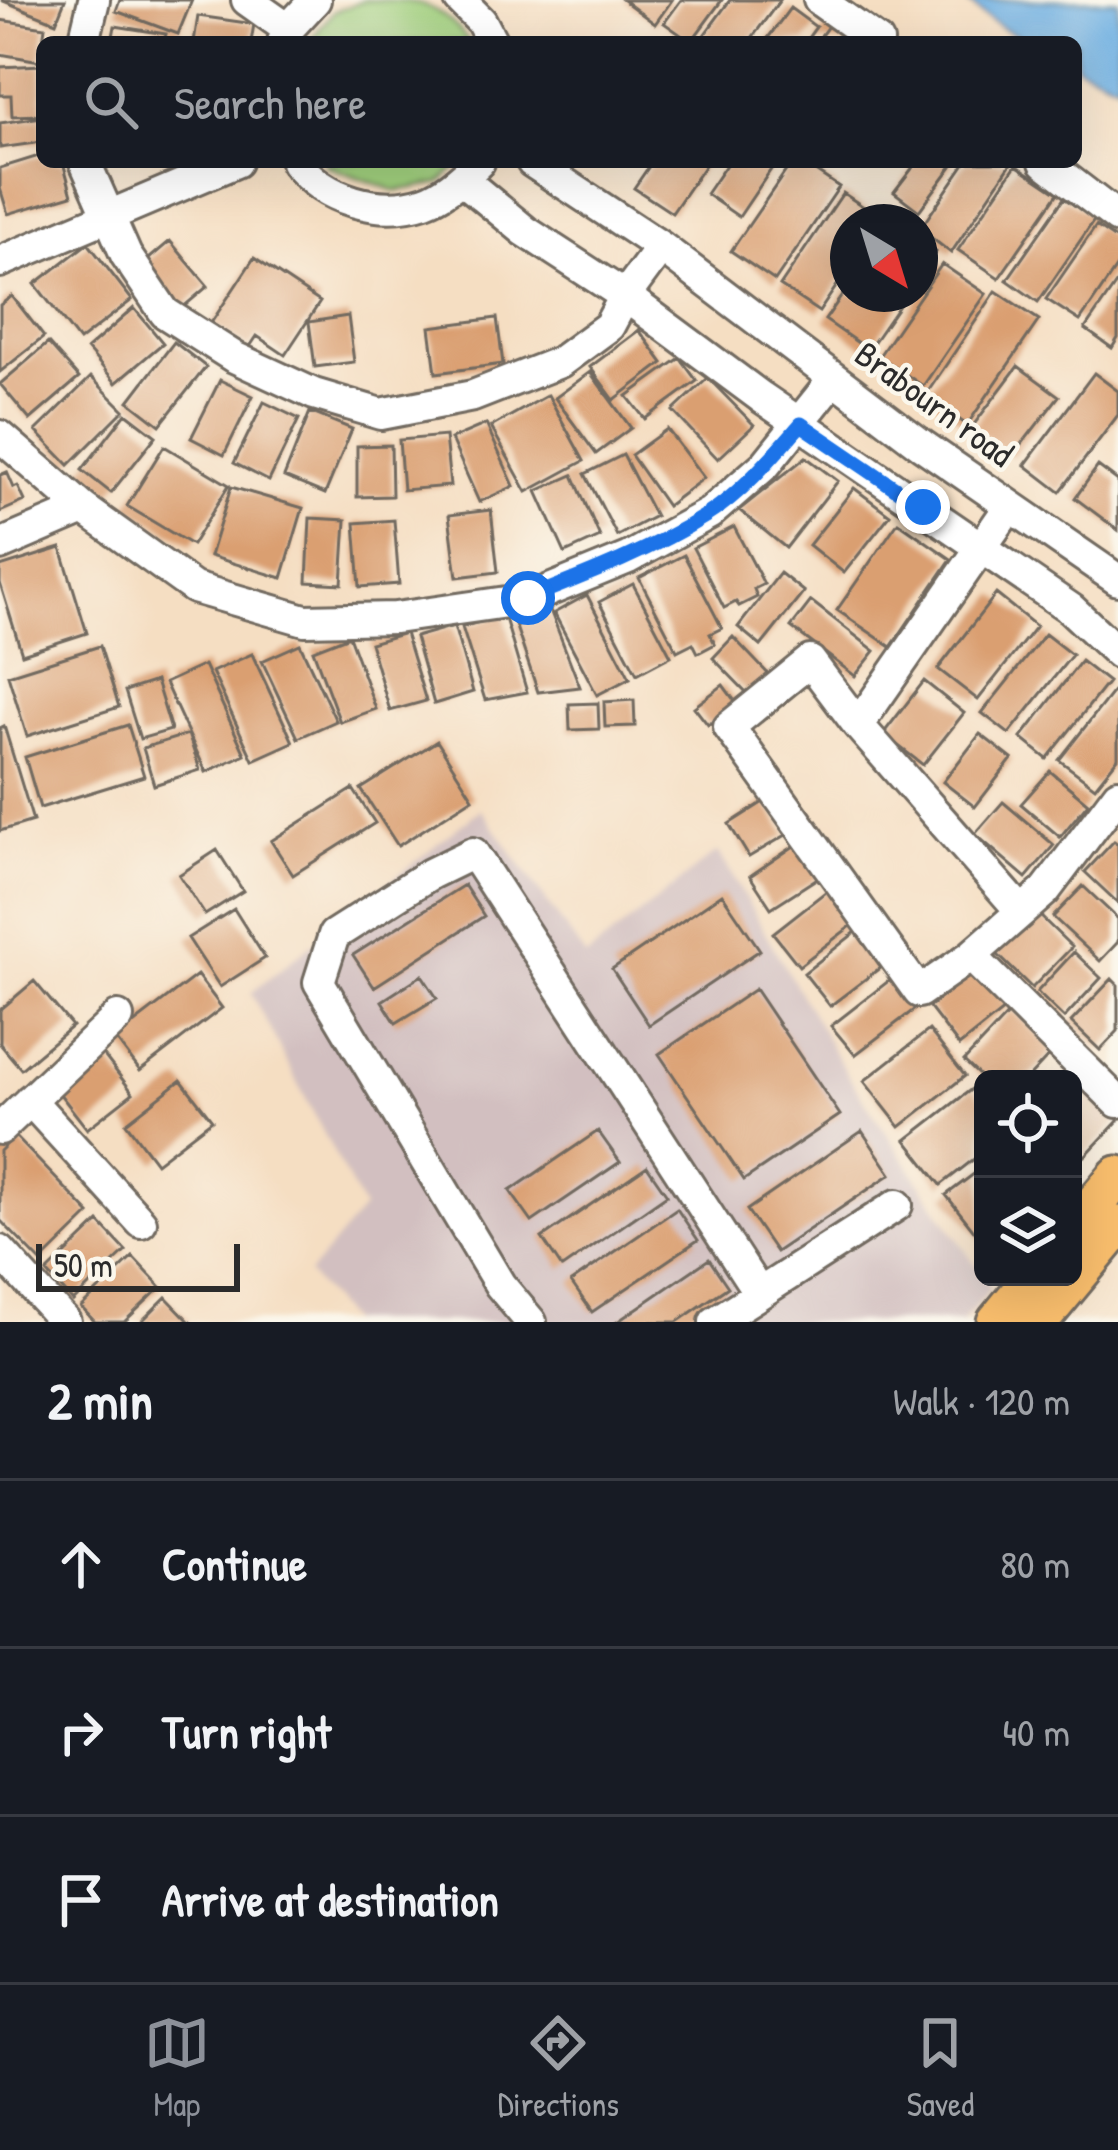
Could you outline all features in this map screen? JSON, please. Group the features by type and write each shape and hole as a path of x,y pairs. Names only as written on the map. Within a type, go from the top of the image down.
{"main road":[{"path":"1082,1219 1118,1176"},
{"path":"1038,1322 1118,1226"},
{"path":"997,1322 1027,1286"}],"street":[{"path":"85,36 94,0"},
{"path":"247,0 285,36 316,0"},
{"path":"460,0 489,36"},
{"path":"819,0 870,36"},
{"path":"88,168 126,255 165,313 234,357 314,394 381,414 473,396 560,362 609,326 661,247"},
{"path":"0,262 222,168"},
{"path":"301,168 343,199 384,207 425,201 470,171 525,231 1071,609 1118,653"},
{"name":"Brabourn road","path":"541,168 661,247 922,445 1115,572"},
{"path":"1053,168 1118,218"},
{"path":"0,436 84,509 194,588 305,620 395,618 528,598 628,558 710,513 766,464 834,379"},
{"path":"858,725 1010,506"},
{"path":"0,545 84,509"},
{"path":"1021,911 858,725 810,661 729,728 919,992 971,956 1045,891 1118,794"},
{"path":"531,1322 500,1285 319,982 334,935 430,874 473,853 759,1293"},
{"path":"971,956 1118,1102"},
{"path":"0,1129 118,1017"},
{"path":"30,1100 141,1222"},
{"path":"715,1322 896,1205"},
{"path":"0,1251 65,1322"}],"shaded area":[{"path":"481,809 586,957 718,851 848,1076 974,1263 974,1286 991,1288 962,1322 349,1322 308,1274 363,1209 251,993"}],"green space":[{"path":"364,0 424,5 464,36 314,36 333,12"},
{"path":"333,168 455,168 440,183 396,191"}],"water":[{"path":"964,0 1118,0 1118,84 1082,68 1082,36 1018,36"}],"building":[{"path":"1,0 65,0 56,22"},
{"path":"120,0 192,0 178,34 116,11"},
{"path":"623,0 672,0 655,24"},
{"path":"681,0 722,0 695,36 682,36 664,23"},
{"path":"730,0 780,0 753,36 703,36"},
{"path":"790,8 816,27 809,36 769,36"},
{"path":"198,16 254,24 252,36 195,36"},
{"path":"0,20 45,27 44,36 36,36 36,60 0,54"},
{"path":"115,26 166,34 166,36 113,36"},
{"path":"828,26 842,36 820,36"},
{"path":"36,65 36,115 12,116 11,95 0,95 0,67"},
{"path":"36,118 36,143 0,148 0,123"},
{"path":"36,157 36,168 65,168 72,195 8,214 0,168"},
{"path":"648,168 703,168 672,213 634,188"},
{"path":"724,168 772,168 739,217 706,194"},
{"path":"788,168 811,168 839,187 775,281 731,251"},
{"path":"912,168 951,168 924,204 910,204 894,192"},
{"path":"962,168 1008,168 951,253 938,243 937,204"},
{"path":"1014,168 1058,193 999,278 958,250"},
{"path":"843,193 859,204 836,204"},
{"path":"1064,198 1095,219 1038,302 1007,280"},
{"path":"830,212 830,296 819,312 780,286"},
{"path":"1096,226 1118,241 1118,265 1080,321 1046,299"},
{"path":"170,241 208,286 181,309 143,264"},
{"path":"88,243 132,300 79,341 35,284"},
{"path":"254,258 320,302 285,355 257,336 249,348 211,323"},
{"path":"942,264 986,294 923,386 879,356 909,312 938,312"},
{"path":"1118,281 1118,338 1112,348 1085,329"},
{"path":"996,291 1039,320 967,425 925,396"},
{"path":"12,296 44,337 0,372 0,305"},
{"path":"134,308 163,343 116,383 87,349"},
{"path":"831,312 894,312 868,350 825,320"},
{"path":"348,316 354,362 315,367 309,322"},
{"path":"497,318 503,364 436,373 430,327"},
{"path":"639,330 663,363 614,400 590,367"},
{"path":"174,342 206,367 160,425 129,401"},
{"path":"48,343 79,378 30,420 0,384"},
{"path":"680,358 697,381 645,419 627,396"},
{"path":"1018,366 1059,396 1012,457 972,427"},
{"path":"590,372 631,428 596,454 555,398"},
{"path":"1094,373 1118,391 1118,415 1060,492 1025,465"},
{"path":"91,377 124,410 69,465 36,431"},
{"path":"708,378 754,425 718,459 673,411"},
{"path":"220,380 253,396 224,455 191,438"},
{"path":"548,395 584,461 527,492 491,427"},
{"path":"264,402 299,419 269,481 234,463"},
{"path":"310,412 352,429 325,494 284,477"},
{"path":"126,413 156,436 111,493 82,470"},
{"path":"486,424 514,486 479,502 451,439"},
{"path":"667,429 704,478 667,506 631,455"},
{"path":"445,436 450,486 403,490 399,440"},
{"path":"391,445 392,496 357,497 357,446"},
{"path":"164,446 229,485 192,545 127,506"},
{"path":"623,455 655,516 617,536 585,474"},
{"path":"806,457 838,481 786,548 739,510"},
{"path":"1098,466 1118,481 1118,530 1075,498"},
{"path":"7,472 25,501 0,512 0,475"},
{"path":"573,475 600,537 565,553 537,491"},
{"path":"231,487 303,508 282,578 210,556"},
{"path":"854,488 890,515 844,573 809,545"},
{"path":"491,510 498,572 457,577 449,515"},
{"path":"310,518 346,520 342,584 307,582"},
{"path":"394,520 399,584 360,587 355,523"},
{"path":"898,522 951,559 891,647 837,610"},
{"path":"734,527 764,584 754,589 757,597 724,608 693,548"},
{"path":"61,548 87,633 22,654 0,583 0,567"},
{"path":"684,555 722,628 710,634 715,644 698,653 693,643 677,651 639,578"},
{"path":"780,573 804,592 761,646 738,627"},
{"path":"633,584 671,656 637,674 599,602"},
{"path":"996,594 1036,626 978,700 938,669"},
{"path":"587,595 630,678 597,695 554,613"},
{"path":"811,601 875,651 855,676 791,627"},
{"path":"550,610 580,687 538,692 515,624"},
{"path":"504,615 527,692 485,700 462,627"},
{"path":"454,626 473,692 434,704 415,637"},
{"path":"405,633 426,701 390,711 370,643"},
{"path":"1045,634 1072,655 1009,734 982,713"},
{"path":"349,636 376,709 340,722 313,650"},
{"path":"733,637 774,680 754,700 713,658"},
{"path":"300,644 336,721 298,738 262,661"},
{"path":"100,646 119,707 27,736 8,675"},
{"path":"252,654 293,742 253,760 212,672"},
{"path":"1081,661 1108,682 1047,759 1021,738"},
{"path":"204,665 245,754 206,772 165,683"},
{"path":"156,681 171,730 140,739 125,691"},
{"path":"924,681 964,713 923,765 883,734"},
{"path":"723,685 737,704 708,725 694,707"},
{"path":"1118,685 1118,758 1095,787 1059,760"},
{"path":"634,700 635,726 605,727 604,702"},
{"path":"598,703 599,729 570,730 569,704"},
{"path":"128,725 144,776 40,808 25,757"},
{"path":"4,726 33,821 0,831 0,728"},
{"path":"188,734 200,770 154,785 143,748"},
{"path":"980,734 1012,759 975,807 943,782"},
{"path":"437,741 473,798 398,846 361,789"},
{"path":"1050,771 1088,803 1060,837 1021,804"},
{"path":"353,789 375,823 293,875 271,841"},
{"path":"765,801 786,835 749,857 729,824"},
{"path":"1003,802 1054,845 1026,878 975,834"},
{"path":"1114,841 1118,844 1118,903 1085,872"},
{"path":"797,844 819,877 771,908 750,876"},
{"path":"217,850 243,891 205,915 179,875"},
{"path":"464,885 484,916 374,987 353,955"},
{"path":"1083,886 1118,919 1118,942 1100,961 1053,917"},
{"path":"829,889 855,923 799,966 773,933"},
{"path":"722,894 760,950 649,1025 612,969"},
{"path":"234,909 265,958 220,987 188,938"},
{"path":"1036,912 1072,947 1032,988 997,954"},
{"path":"862,927 889,961 830,1006 804,973"},
{"path":"1074,952 1101,978 1064,1018 1037,992"},
{"path":"979,967 1009,1006 959,1046 929,1007"},
{"path":"197,975 222,1008 140,1071 115,1038"},
{"path":"422,975 437,998 396,1023 382,1001"},
{"path":"891,979 915,1009 855,1055 831,1026"},
{"path":"1112,979 1118,985 1118,1031 1100,1050 1071,1022"},
{"path":"34,981 72,1026 21,1069 0,1044 0,1010"},
{"path":"755,989 840,1115 744,1180 659,1054"},
{"path":"1012,1010 1054,1050 1035,1070 974,1070 964,1061"},
{"path":"929,1030 965,1076 900,1127 864,1081"},
{"path":"102,1053 133,1093 87,1129 56,1089"},
{"path":"1082,1071 1118,1104 1118,1121 1085,1156"},
{"path":"181,1080 212,1120 156,1163 126,1123"},
{"path":"973,1088 974,1159 941,1185 906,1140"},
{"path":"598,1131 620,1162 532,1222 510,1191"},
{"path":"862,1131 891,1174 776,1252 747,1210"},
{"path":"15,1136 90,1214 41,1262 0,1220 0,1151"},
{"path":"647,1166 667,1195 562,1268 542,1238"},
{"path":"974,1174 974,1231 946,1195"},
{"path":"677,1209 698,1240 592,1312 571,1282"},
{"path":"99,1222 126,1251 73,1301 47,1272"},
{"path":"133,1257 161,1287 124,1322 95,1322 81,1307"},
{"path":"709,1259 728,1287 677,1322 617,1322"},
{"path":"166,1297 190,1322 141,1322"}],"route":[{"path":"528,598 628,558 710,513 766,464 801,424 923,507"}]}
